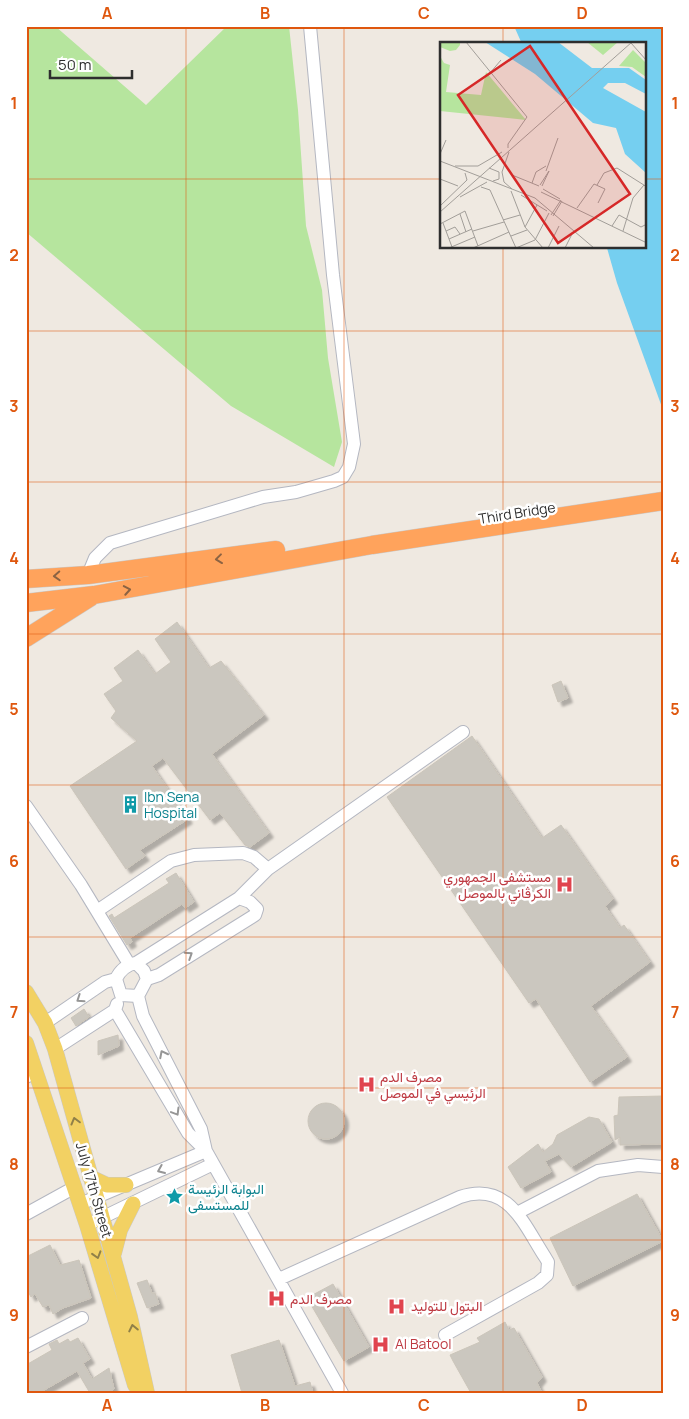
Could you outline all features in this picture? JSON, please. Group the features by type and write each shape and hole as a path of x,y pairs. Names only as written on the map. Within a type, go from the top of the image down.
{"highway":[{"name":"Third Bridge","path":"371,540 663,491"},
{"name":"Third Bridge","path":"371,540 663,501"},
{"path":"29,578 88,574 371,540"},
{"path":"26,603 94,595 371,540"},
{"path":"26,638 94,595"}],"main road":[{"name":"July 17th Street","path":"26,992 44,1023 55,1049 114,1257 147,1393"},
{"name":"July 17th Street","path":"26,1043 31,1075 75,1187 138,1393"},
{"path":"90,1177 108,1185 126,1185"},
{"path":"114,1257 120,1230 133,1204"}],"street":[{"path":"88,574 95,558 110,543 263,498 296,492 330,482 342,477 350,467 354,444 333,275 310,26"},
{"path":"44,1023 105,982 116,979 120,972 132,964 239,898 268,869 463,732"},
{"path":"26,806 132,964 144,971 147,979"},
{"path":"97,911 170,861 194,855 243,853 254,857 268,869"},
{"path":"239,898 250,902 258,909 255,915 159,975 147,979 138,996 144,1016 204,1136 206,1151 342,1393"},
{"path":"55,1049 115,1010 122,995 116,979"},
{"path":"122,995 138,996"},
{"path":"115,1010 193,1140 206,1151"},
{"path":"163,1091 178,1083"},
{"path":"80,1204 206,1151"},
{"path":"87,1225 213,1164"},
{"path":"517,1213 598,1171 638,1165 663,1167"},
{"path":"26,1214 75,1187"},
{"path":"278,1279 472,1193 498,1196 509,1203 517,1213 548,1262 547,1275 538,1283 444,1335"},
{"path":"26,1347 82,1318"}],"green space":[{"path":"26,26 55,26 146,105 227,26 289,26 298,110 306,226 322,290 328,358 342,442 334,467 231,406 26,232"}],"water":[{"path":"514,26 663,26 663,410 617,283 607,249 646,249 646,42 521,42"}],"building":[{"path":"177,622 209,668 221,661 264,715 212,754 269,833 250,847 245,845 220,813 210,820 163,758 152,766 188,819 140,850 145,856 126,869 70,786 137,741 111,718 116,711 104,694 123,681 114,668 138,650 155,674 171,662 155,639"},
{"path":"561,681 568,698 558,702 552,685"},
{"path":"472,736 542,838 561,825 613,899 605,906 620,928 624,925 650,962 591,1006 627,1057 590,1082 536,999 529,1003 387,797"},
{"path":"176,873 194,902 185,908 182,904 130,938 132,942 127,945 109,916 112,914 114,918 169,883 166,879"},
{"path":"84,1009 89,1017 76,1026 71,1018"},
{"path":"118,1035 119,1046 98,1055 98,1041"},
{"path":"663,1096 663,1144 620,1145 620,1137 615,1140 614,1116 618,1115 619,1097"},
{"path":"326,1103 333,1104 339,1108 343,1114 343,1128 339,1134 333,1138 326,1139 319,1138 313,1134 309,1128 308,1121 309,1114 313,1108 319,1104"},
{"path":"589,1117 599,1119 612,1142 571,1167 559,1154 545,1161 551,1172 521,1188 508,1167 538,1144 543,1152 553,1144 557,1135"},
{"path":"637,1194 663,1241 573,1286 550,1238"},
{"path":"50,1245 60,1265 79,1260 91,1298 63,1308 53,1314 49,1305 43,1307 35,1294 31,1297 26,1288 26,1257"},
{"path":"147,1280 159,1304 147,1308 137,1283"},
{"path":"333,1284 369,1347 344,1361 307,1298"},
{"path":"505,1322 509,1330 514,1328 542,1377 537,1383 542,1393 471,1393 453,1361 450,1355 480,1342 477,1338"},
{"path":"78,1338 90,1359 83,1363 92,1379 109,1368 114,1389 106,1393 90,1393 77,1371 39,1393 26,1393 26,1365 52,1350 49,1344 57,1340 59,1344 68,1339 70,1342"},
{"path":"279,1340 295,1386 310,1382 313,1393 242,1393 231,1355"}],"place":[{"name":"Ibn Sena Hospital","path":"130,805"},
{"name":"مستشفى الجمهوري الكرڤاني بالموصل","path":"565,885"},
{"name":"مصرف الدم الرئيسي في الموصل","path":"366,1085"},
{"name":"البوابة الرئيسة للمستسفى","path":"174,1197"},
{"name":"مصرف الدم","path":"276,1299"},
{"name":"البتول للتوليد","path":"397,1306"},
{"name":"Al Batool","path":"381,1344"}]}
